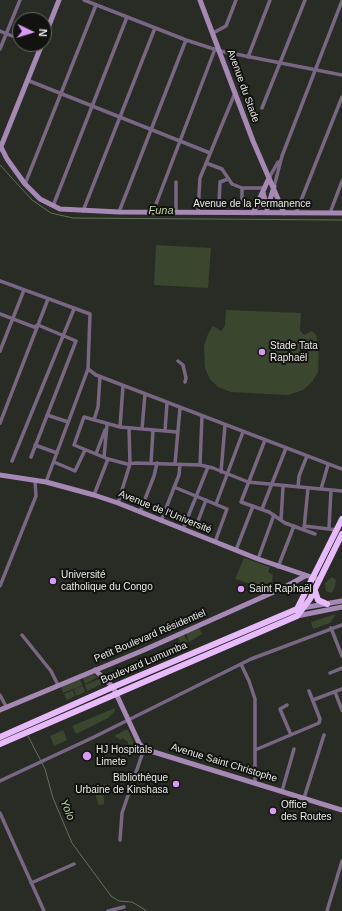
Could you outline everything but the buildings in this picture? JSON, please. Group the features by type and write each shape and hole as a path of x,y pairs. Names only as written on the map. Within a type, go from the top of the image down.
{"highway":[{"path":"305,608 320,580 339,532 342,520"},
{"path":"297,609 339,532"},
{"path":"315,591 318,600 327,604"},
{"name":"Boulevard Lumumba","path":"0,737 19,732 116,694 297,616 305,608"},
{"name":"Boulevard Lumumba","path":"33,726 113,687 297,609"},
{"name":"Boulevard Lumumba","path":"0,744 19,732"}],"street":[{"path":"0,49 20,0"},
{"path":"52,18 59,0"},
{"path":"84,0 186,40 218,50 342,75"},
{"name":"Avenue du Stade","path":"200,0 218,50 284,213"},
{"path":"213,33 226,26 236,0"},
{"path":"248,56 270,0"},
{"path":"262,108 279,62 305,0"},
{"path":"267,211 282,156 342,1"},
{"path":"25,184 96,5"},
{"path":"52,206 127,17"},
{"path":"83,211 155,28"},
{"path":"0,31 12,36"},
{"path":"119,212 186,40"},
{"path":"153,213 180,141 218,50"},
{"path":"0,147 39,52"},
{"path":"27,80 210,153"},
{"path":"198,212 199,183 235,93"},
{"path":"296,213 342,97"},
{"name":"Avenue de la Permanence","path":"0,147 25,184 40,199 52,206 70,211 253,214 267,211 284,213 342,213"},
{"path":"0,156 7,159"},
{"path":"253,214 282,156"},
{"path":"206,163 222,169 232,184 242,188 264,190"},
{"path":"219,204 220,182 228,180"},
{"path":"330,213 342,181"},
{"path":"176,182 176,212"},
{"path":"242,188 242,205"},
{"path":"264,190 267,211"},
{"path":"0,281 90,314 88,369 47,480"},
{"path":"0,351 24,290"},
{"path":"0,423 48,299"},
{"path":"12,461 74,309"},
{"path":"0,315 34,327 38,325 76,342 31,457"},
{"path":"178,361 183,365 186,378 185,382"},
{"path":"88,369 100,377 342,470"},
{"path":"94,420 98,407 100,377"},
{"path":"120,427 123,386"},
{"path":"142,429 145,394"},
{"path":"165,431 168,403"},
{"path":"175,464 180,408"},
{"path":"47,415 68,422"},
{"path":"200,465 202,416"},
{"path":"177,432 120,427 83,418 74,445 106,458 130,464 151,463 200,465 248,482 271,486 342,491"},
{"path":"96,454 107,425"},
{"path":"94,495 106,458 107,425"},
{"path":"221,472 224,425"},
{"path":"118,503 130,464 129,428"},
{"path":"151,463 153,430"},
{"path":"216,504 243,432"},
{"path":"265,440 241,502 274,515 294,526 329,528 339,532"},
{"path":"35,445 57,453"},
{"path":"262,510 286,448"},
{"path":"54,462 75,470 85,450"},
{"path":"298,487 299,476 307,456"},
{"path":"140,512 157,464"},
{"path":"161,521 179,475 180,464"},
{"path":"321,489 328,465"},
{"path":"183,530 208,467"},
{"name":"Avenue de l’Université","path":"0,475 35,480 47,480 94,495 118,503 278,567 320,580"},
{"path":"0,586 36,496 35,480"},
{"path":"174,487 227,509 215,542"},
{"path":"281,520 283,487"},
{"path":"304,527 308,488"},
{"path":"329,528 331,490"},
{"path":"198,521 206,500"},
{"path":"236,550 253,506"},
{"path":"258,559 274,515"},
{"path":"278,567 294,526"},
{"path":"304,527 315,534"},
{"name":"Petit Boulevard Résidentiel","path":"0,710 285,587 305,576"},
{"name":"Boulevard Lumumba","path":"297,609 342,601"},
{"name":"Boulevard Lumumba","path":"297,616 342,607"},
{"path":"0,781 52,758 128,721 240,664 342,625"},
{"path":"331,628 342,656"},
{"path":"22,635 51,671 58,685"},
{"path":"240,664 255,699 256,782"},
{"path":"330,673 342,668"},
{"path":"95,670 113,687 139,743 144,748 122,813 120,840"},
{"path":"313,700 342,689"},
{"path":"255,750 320,721 309,691"},
{"path":"335,692 342,710"},
{"path":"0,695 8,707"},
{"path":"287,705 280,709 291,735"},
{"path":"304,798 324,735"},
{"name":"Avenue Saint Christophe","path":"144,748 342,810"},
{"path":"282,791 294,749"},
{"path":"0,813 44,911"},
{"path":"327,911 342,861"},
{"path":"31,883 74,864"},
{"path":"108,911 124,907"}],"green space":[{"path":"156,245 211,248 208,288 154,285"},
{"name":"Stade Tata Raphaël","path":"226,310 301,313 300,330 304,335 312,331 316,335 319,347 318,372 312,382 303,390 288,395 231,392 218,387 210,379 205,368 204,346 208,334 213,326 221,331 225,326"},
{"path":"244,558 270,567 268,572 273,575 272,582 257,586 235,579"},
{"path":"332,577 336,580 332,593 326,591 325,583"},
{"path":"336,614 330,623 313,629 311,622"},
{"path":"199,628 202,634 189,642 186,633"},
{"path":"184,635 188,642 181,646 178,637"},
{"path":"93,674 98,677 85,684 83,678"},
{"path":"79,679 83,685 63,693 61,686"},
{"path":"99,679 104,683 87,691 85,685"},
{"path":"83,686 85,692 76,696 74,689"},
{"path":"73,690 75,696 67,700 64,694"},
{"path":"115,708 114,712 108,718 76,734 72,726"},
{"path":"63,730 67,740 54,746 50,736"},
{"path":"128,730 134,743 133,746 128,744 128,742 122,738 121,740 114,736"},
{"path":"106,784 103,789 104,804 99,805 94,791 99,786"}],"waterway":[{"name":"Funa","path":"0,165 32,200 51,213 73,218 342,220"},
{"name":"Yolo","path":"28,736 45,769 53,798 72,843 111,896 119,901 132,902 147,911"}],"place":[{"name":"Stade Tata Raphaël","path":"262,352"},
{"name":"Université catholique du Congo","path":"53,581"},
{"name":"Saint Raphaël","path":"241,589"},
{"name":"HJ Hospitals Limete","path":"87,756"},
{"name":"Bibliothèque Urbaine de Kinshasa","path":"176,784"},
{"name":"Office des Routes","path":"273,811"}]}
